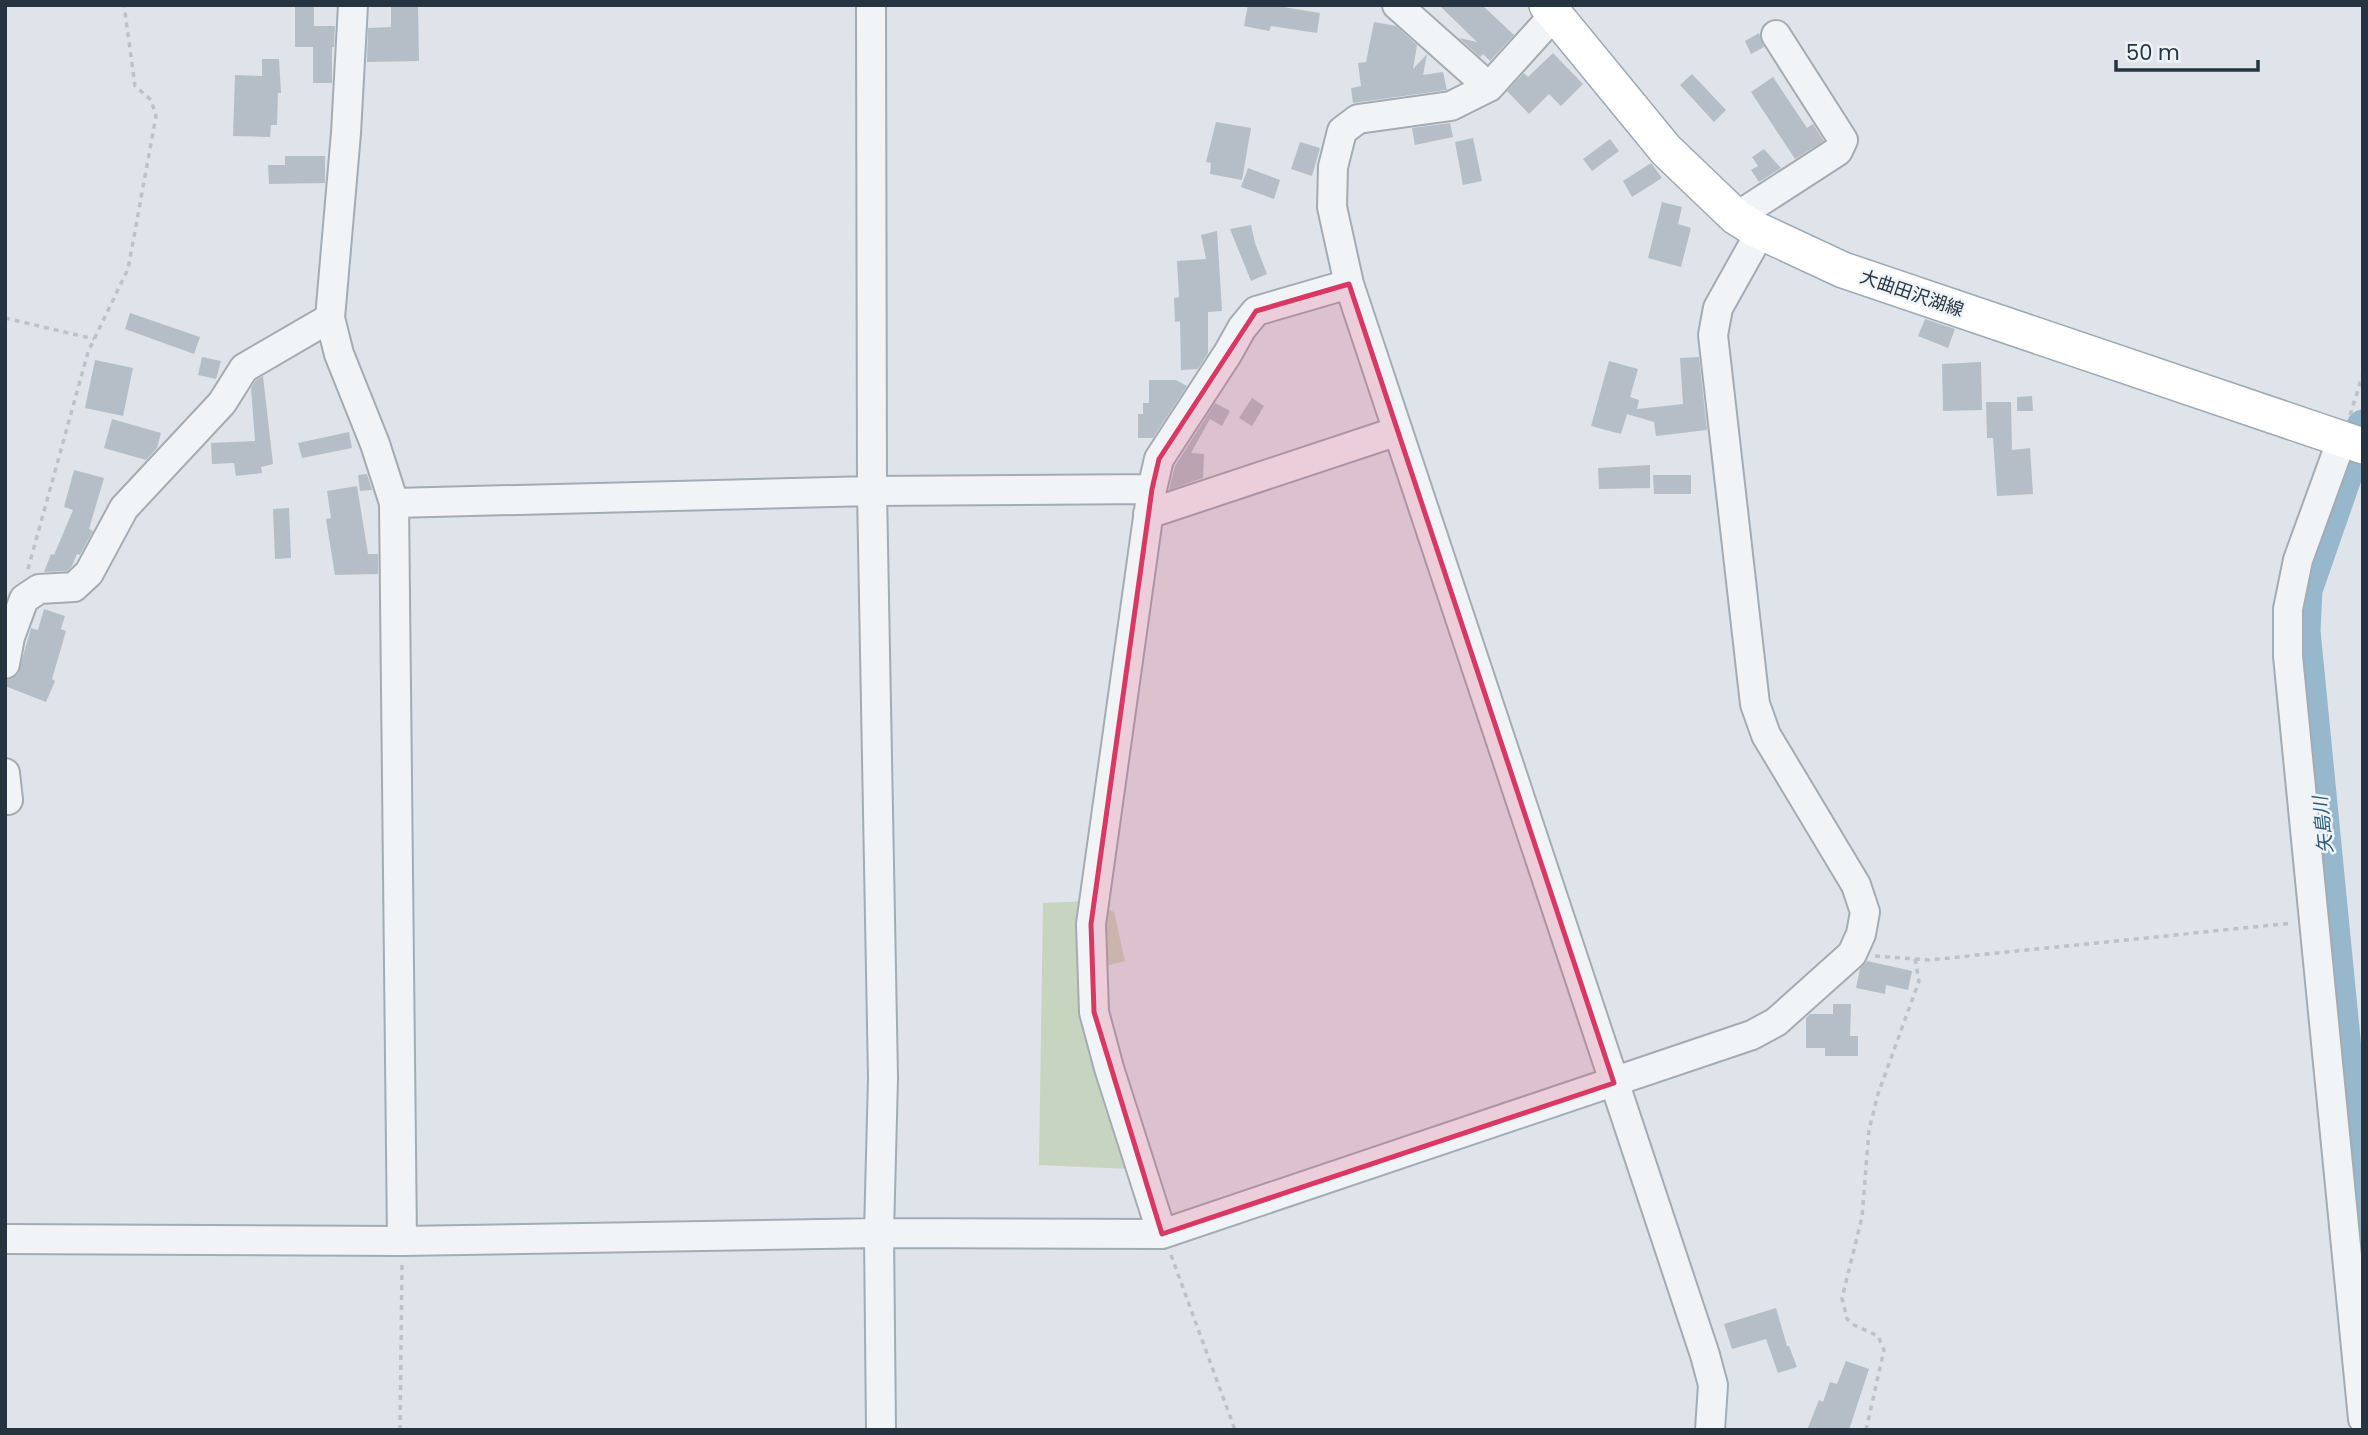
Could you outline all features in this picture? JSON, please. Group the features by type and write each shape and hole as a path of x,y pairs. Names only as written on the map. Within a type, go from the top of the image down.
{"main road":[{"name":"大曲田沢湖線","path":"1552,8 1666,150 1749,224 1843,270 2353,442"}],"street":[{"path":"353,5 346,133 330,318 339,354 375,444 394,503 402,1241"},
{"path":"871,5 872,491 883,1077 879,1233 881,1430"},
{"path":"1397,5 1489,87"},
{"path":"1552,8 1489,87 1451,106 1358,119 1342,131 1333,167 1332,207 1349,284 1713,1385 1710,1430"},
{"path":"5,1239 402,1241 879,1233 1163,1234 1614,1083 1752,1035 1776,1022 1852,954 1861,934 1865,912 1856,885 1766,735 1755,704 1713,335 1718,308 1749,224 1838,151 1843,141 1776,35"},
{"path":"1163,1234 1109,1069 1094,1012 1091,924 1150,501 1159,458 1255,311 1349,284"},
{"path":"5,664 10,637 24,599 39,589 74,587 89,573 124,508 222,403 244,368 330,318"},
{"path":"394,503 872,491 1150,501 1398,431"},
{"path":"2353,442 2298,561 2288,608 2288,656 2363,1419"}],"path":[{"path":"24,599 27,571 88,352 128,269 156,116 151,100 135,86 124,5"},
{"path":"5,318 94,339"},
{"path":"2353,442 2363,374"},
{"path":"1852,954 1929,960 2316,921"},
{"path":"1867,1430 1884,1350 1878,1336 1847,1319 1843,1298 1862,1217 1869,1130 1878,1094 1919,981 1915,959"},
{"path":"1163,1234 1235,1430"},
{"path":"400,1430 402,1241"}],"highlighted area":[{"path":"1349,284 1614,1083 1162,1234 1094,1012 1091,924 1152,489 1159,459 1256,311"}],"green space":[{"path":"1088,901 1114,912 1125,961 1099,968 1131,1169 1039,1165 1043,903"}],"building":[{"path":"295,5 314,5 314,26 335,26 332,83 313,83 313,47 295,47"},
{"path":"391,5 418,5 419,61 367,62 368,28 391,27"},
{"path":"1248,5 1271,5 1320,13 1317,33 1271,26 1269,31 1244,26"},
{"path":"1439,5 1482,5 1514,35 1490,61 1483,54 1480,57 1459,38 1477,42"},
{"path":"1374,22 1396,26 1417,45 1413,69 1427,54 1423,75 1443,72 1447,90 1353,103 1351,88 1361,86 1358,63 1366,62"},
{"path":"1759,33 1764,47 1751,54 1745,41"},
{"path":"1553,53 1583,84 1561,106 1549,94 1529,114 1507,91 1524,73 1528,77"},
{"path":"262,59 279,59 281,93 278,93 277,125 271,125 270,137 233,136 235,75 262,76"},
{"path":"1692,74 1726,110 1714,122 1680,85"},
{"path":"1773,77 1807,128 1813,124 1824,141 1795,159 1751,92"},
{"path":"1216,122 1251,128 1242,180 1210,174 1211,163 1206,162"},
{"path":"1450,123 1453,137 1415,145 1412,128"},
{"path":"1473,138 1482,181 1463,185 1455,142"},
{"path":"1610,139 1619,151 1592,171 1583,159"},
{"path":"1300,142 1320,148 1312,176 1291,169"},
{"path":"1764,149 1781,168 1759,182 1751,170 1758,166 1752,157"},
{"path":"285,156 325,156 325,183 269,184 268,165 285,165"},
{"path":"1651,163 1662,178 1632,197 1623,181"},
{"path":"1248,168 1280,180 1274,199 1241,187"},
{"path":"1662,202 1682,207 1678,224 1691,228 1681,267 1648,258"},
{"path":"1251,225 1267,274 1251,281 1230,229"},
{"path":"1217,231 1222,311 1208,312 1208,353 1198,369 1181,370 1180,321 1175,322 1174,298 1179,297 1177,261 1206,259 1201,235"},
{"path":"130,313 200,337 194,354 125,329"},
{"path":"1925,319 1955,329 1948,348 1918,336"},
{"path":"202,357 221,361 216,379 198,375"},
{"path":"1699,357 1707,430 1656,436 1654,422 1627,414 1621,434 1591,426 1609,361 1638,369 1630,397 1639,400 1637,409 1683,404 1680,358"},
{"path":"95,360 133,368 123,416 85,408"},
{"path":"1981,362 1982,410 1943,411 1942,364"},
{"path":"263,376 273,464 261,467 262,473 236,476 234,463 212,464 211,443 255,441 251,388 256,380"},
{"path":"1149,380 1176,380 1187,386 1153,438 1138,438 1138,414 1143,414 1143,403 1149,403"},
{"path":"2032,396 2033,411 2017,411 2017,397"},
{"path":"1252,398 1264,406 1252,426 1239,418"},
{"path":"1986,402 2011,402 2012,450 2030,448 2033,494 1997,496 1993,438 1987,438"},
{"path":"1215,403 1230,411 1222,426 1210,419 1191,453 1204,454 1203,478 1169,490 1175,466"},
{"path":"112,419 161,433 157,448 146,460 104,448"},
{"path":"349,432 352,448 302,458 298,443"},
{"path":"1650,465 1650,488 1599,489 1598,468"},
{"path":"74,470 104,478 89,529 93,531 80,555 77,554 67,571 44,572 73,510 64,507"},
{"path":"367,474 372,490 360,491 358,475"},
{"path":"1653,475 1691,475 1691,494 1654,494"},
{"path":"357,486 368,554 378,554 378,574 335,575 326,519 331,518 327,491"},
{"path":"289,508 291,558 275,559 273,509"},
{"path":"44,609 65,616 61,629 66,631 52,679 55,681 46,702 5,686 5,680 18,674 31,628 38,630"},
{"path":"1867,961 1912,971 1908,990 1886,985 1885,994 1856,988 1860,969"},
{"path":"1833,1004 1851,1004 1850,1036 1858,1036 1858,1056 1825,1056 1825,1048 1806,1048 1806,1018 1810,1014 1833,1014"},
{"path":"1776,1308 1787,1346 1797,1367 1778,1373 1766,1339 1732,1349 1724,1324"},
{"path":"1846,1361 1869,1369 1849,1430 1807,1430 1819,1400 1823,1402 1830,1382 1837,1384"}],"waterway":[{"name":"矢島川","path":"2363,426 2306,590 2304,631 2363,1233"}]}
